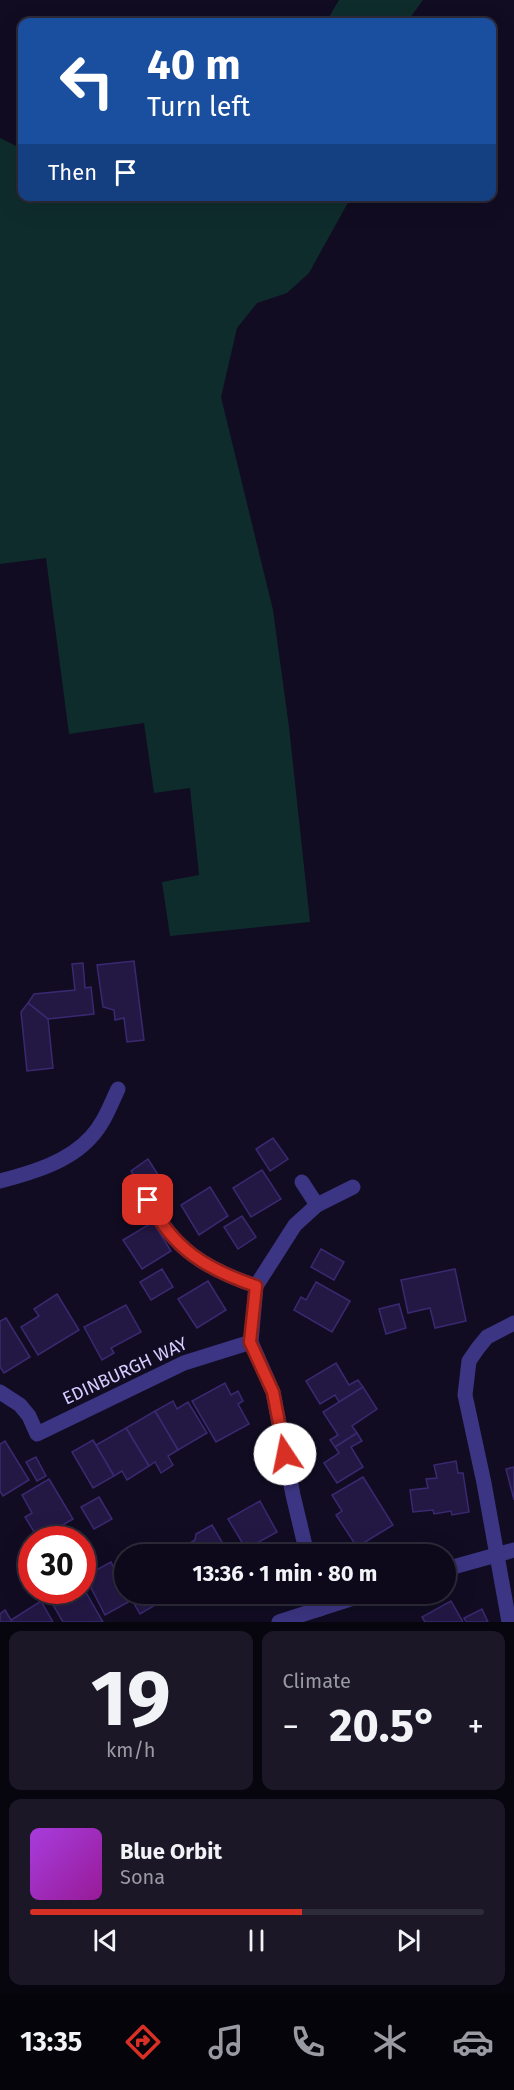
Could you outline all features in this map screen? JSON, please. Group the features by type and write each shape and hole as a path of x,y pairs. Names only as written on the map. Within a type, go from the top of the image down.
{"street":[{"path":"0,1180 43,1168 70,1154 90,1138 106,1116 118,1089"},
{"path":"302,1182 316,1205"},
{"path":"305,1544 273,1392 250,1342 256,1286 295,1225 316,1205 353,1187"},
{"path":"148,1200 166,1230 195,1258 216,1270 256,1286"},
{"path":"509,1622 498,1554 465,1395 469,1361 487,1337 514,1323"},
{"name":"EDINBURGH WAY","path":"0,1392 20,1405 29,1416 37,1434 184,1363 250,1342"},
{"path":"456,1566 514,1550"},
{"path":"319,1604 320,1609"},
{"path":"279,1622 335,1604"}],"green space":[{"path":"339,0 423,0 410,18 328,18"},
{"path":"0,138 18,147 18,201 349,201 309,273 287,293 257,303 237,328 221,397 273,610 289,727 310,922 170,936 162,882 199,875 190,788 154,793 144,723 69,734 46,558 0,564"}],"building":[{"path":"134,961 144,1040 127,1042 124,1018 115,1020 114,1010 103,1007 97,965"},
{"path":"83,963 85,988 91,987 94,1014 48,1019 28,1003 34,994 75,990 72,964"},
{"path":"28,1003 48,1019 53,1068 27,1071 21,1012"},
{"path":"273,1138 288,1159 270,1171 256,1149"},
{"path":"148,1159 162,1181 145,1192 131,1171"},
{"path":"262,1170 281,1199 251,1217 233,1188"},
{"path":"210,1187 228,1216 199,1235 181,1205"},
{"path":"242,1216 256,1237 238,1249 224,1227"},
{"path":"153,1222 171,1251 142,1269 123,1240"},
{"path":"321,1249 344,1262 334,1280 311,1267"},
{"path":"162,1269 173,1287 151,1300 140,1282"},
{"path":"455,1269 466,1321 435,1328 430,1308 408,1313 401,1280"},
{"path":"208,1281 226,1310 197,1328 178,1299"},
{"path":"316,1282 350,1301 332,1332 294,1310 301,1297 306,1300"},
{"path":"57,1294 79,1330 38,1355 21,1327 39,1316 34,1309"},
{"path":"399,1304 406,1328 386,1334 379,1309"},
{"path":"126,1305 141,1332 111,1348 114,1353 102,1360 84,1327"},
{"path":"6,1318 30,1357 4,1373 0,1367 0,1321"},
{"path":"336,1363 349,1385 358,1380 363,1387 339,1402 335,1395 320,1404 306,1381"},
{"path":"225,1383 231,1395 238,1391 243,1401 238,1404 249,1424 216,1442 192,1401"},
{"path":"363,1387 377,1409 352,1426 357,1433 335,1447 330,1440 338,1435 323,1412"},
{"path":"173,1401 177,1409 188,1402 207,1433 178,1450 155,1411"},
{"path":"155,1411 178,1450 168,1456 173,1465 161,1473 155,1462 149,1466 126,1428"},
{"path":"126,1428 149,1466 127,1480 122,1471 114,1476 96,1445"},
{"path":"357,1433 362,1441 351,1447 363,1467 337,1483 324,1463 339,1453 335,1447"},
{"path":"93,1440 114,1476 93,1488 72,1452"},
{"path":"5,1441 29,1480 3,1496 0,1491 0,1444"},
{"path":"36,1457 46,1476 37,1481 26,1462"},
{"path":"456,1461 458,1473 463,1473 469,1512 452,1515 451,1511 434,1514 433,1510 413,1512 410,1490 428,1488 426,1479 437,1478 434,1465"},
{"path":"514,1467 514,1500 506,1469"},
{"path":"363,1477 393,1525 362,1544 355,1544 336,1515 342,1511 332,1495"},
{"path":"49,1479 73,1519 61,1526 30,1526 25,1517 32,1513 22,1495"},
{"path":"99,1497 112,1519 96,1528 92,1526 81,1507"},
{"path":"260,1501 277,1532 255,1544 243,1544 228,1519"},
{"path":"212,1525 223,1544 188,1544 195,1540 196,1534"},
{"path":"111,1562 114,1568 114,1604 125,1604 105,1615 96,1597 96,1570"},
{"path":"36,1604 43,1604 53,1622 12,1622 11,1620"},
{"path":"52,1604 93,1604 103,1622 63,1622"},
{"path":"134,1604 157,1604 140,1614"},
{"path":"446,1604 453,1604 463,1622 425,1622 422,1617"},
{"path":"482,1609 488,1622 466,1622 464,1618"},
{"path":"5,1610 12,1622 0,1622 0,1614"}],"route":[{"path":"148,1200 166,1230 195,1258 216,1270 256,1286 250,1342 273,1392 285,1454"}]}
